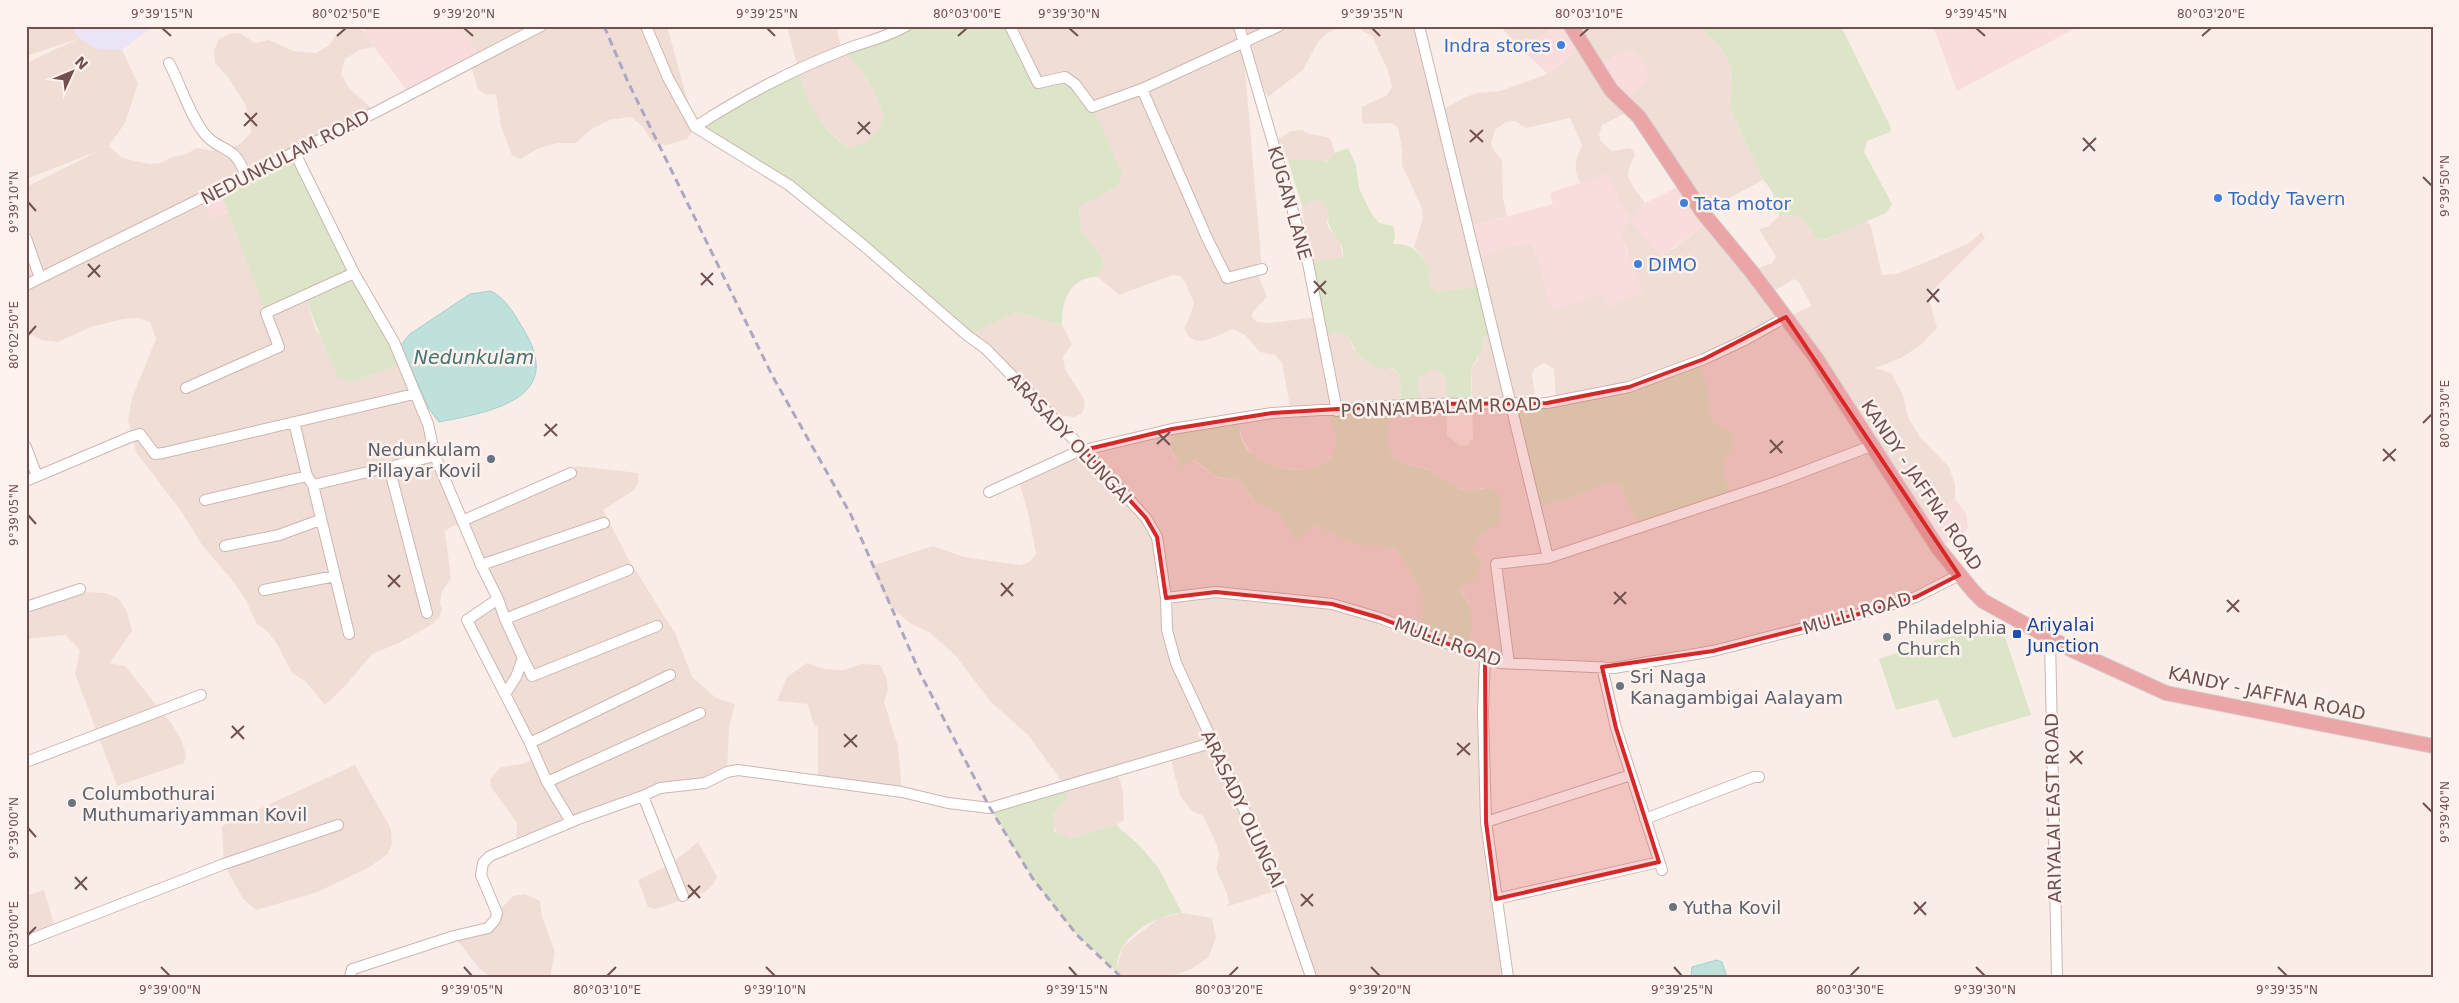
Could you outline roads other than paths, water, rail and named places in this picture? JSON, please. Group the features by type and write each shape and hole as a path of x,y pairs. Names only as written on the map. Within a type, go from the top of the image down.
{"highway":[{"name":"KANDY - JAFFNA ROAD","path":"1571,26 1611,90 1639,117 1703,213 1786,317 1816,358 1938,548 1959,575 1984,601 2050,638 2166,693 2433,746"}],"street":[{"name":"NEDUNKULAM ROAD","path":"26,284 295,153 541,26"},
{"name":"ARASADY OLUNGAI","path":"646,26 668,78 695,127 789,185 863,245 968,336 986,349 1146,518 1157,538 1166,598 1167,630 1176,663 1211,743 1281,889 1311,977"},
{"path":"695,127 732,102 842,50 887,36 906,26"},
{"path":"1010,26 1038,83 1065,77 1075,84 1092,107 1142,90 1279,26"},
{"name":"KUGAN LANE","path":"1239,26 1308,263 1337,411"},
{"path":"1419,26 1475,261 1512,403 1548,558"},
{"path":"169,64 204,133 231,150 241,162 246,177"},
{"path":"1142,90 1206,238 1227,278 1262,269"},
{"path":"295,153 354,273 394,342 428,424 435,456 481,565 532,676 657,626"},
{"path":"26,238 40,278"},
{"path":"186,388 279,347 266,313 354,273"},
{"name":"PONNAMBALAM ROAD","path":"989,492 1082,449 1172,429 1262,415 1420,404 1546,404 1629,387 1712,355 1745,340 1786,317"},
{"path":"26,481 130,436 140,434 155,454 414,394"},
{"path":"294,422 335,576 348,634"},
{"path":"1509,664 1496,564 1548,558 1779,481 1871,446"},
{"path":"26,447 37,476"},
{"path":"204,500 389,467 435,456"},
{"path":"389,467 427,614"},
{"path":"462,521 571,472"},
{"path":"225,546 279,534 320,520"},
{"path":"481,565 604,523"},
{"path":"505,619 628,570"},
{"name":"MULLI ROAD","path":"1166,598 1216,592 1332,604 1380,618 1485,658 1509,664 1614,668 1713,651 1867,612 1916,597 1959,575"},
{"path":"264,590 335,576"},
{"path":"26,608 80,590"},
{"path":"498,599 467,620 530,742 547,782 571,822"},
{"name":"ARIYALAI EAST ROAD","path":"2050,638 2057,977"},
{"path":"505,694 516,678 523,658"},
{"path":"1485,658 1483,712 1486,822 1508,977"},
{"path":"1496,899 1660,866 1616,728 1602,667"},
{"path":"530,742 670,675"},
{"path":"26,762 201,695"},
{"path":"547,782 700,713"},
{"path":"350,977 352,969 454,936 488,928 495,920 497,913 481,875 483,863 490,856 660,788 705,783 726,772 738,770 902,792 948,803 990,808 1211,743"},
{"path":"1486,822 1631,775"},
{"path":"1645,819 1754,777 1759,777"},
{"path":"643,796 683,896"},
{"path":"26,941 224,864 338,825"}],"water":[{"name":"Nedunkulam","path":"491,291 502,299 515,315 525,332 535,355 535,373 529,388 516,399 479,413 439,422 429,409 401,345 410,334 470,294"},
{"path":"1717,960 1722,962 1727,977 1691,977 1692,967"}],"railway":[{"path":"604,26 628,82 773,377 851,515 920,673 990,808 1033,879 1077,935 1121,977"}],"place":[{"name":"Indra stores","path":"1561,45"},
{"name":"Toddy Tavern","path":"2218,198"},
{"name":"Tata motor","path":"1684,203"},
{"name":"DIMO","path":"1638,264"},
{"name":"Nedunkulam Pillayar Kovil","path":"491,459"},
{"name":"Ariyalai Junction","path":"2017,634"},
{"name":"Philadelphia Church","path":"1887,637"},
{"name":"Sri Naga Kanagambigai Aalayam","path":"1620,686"},
{"name":"Columbothurai Muthumariyamman Kovil","path":"72,803"},
{"name":"Yutha Kovil","path":"1673,907"}]}
